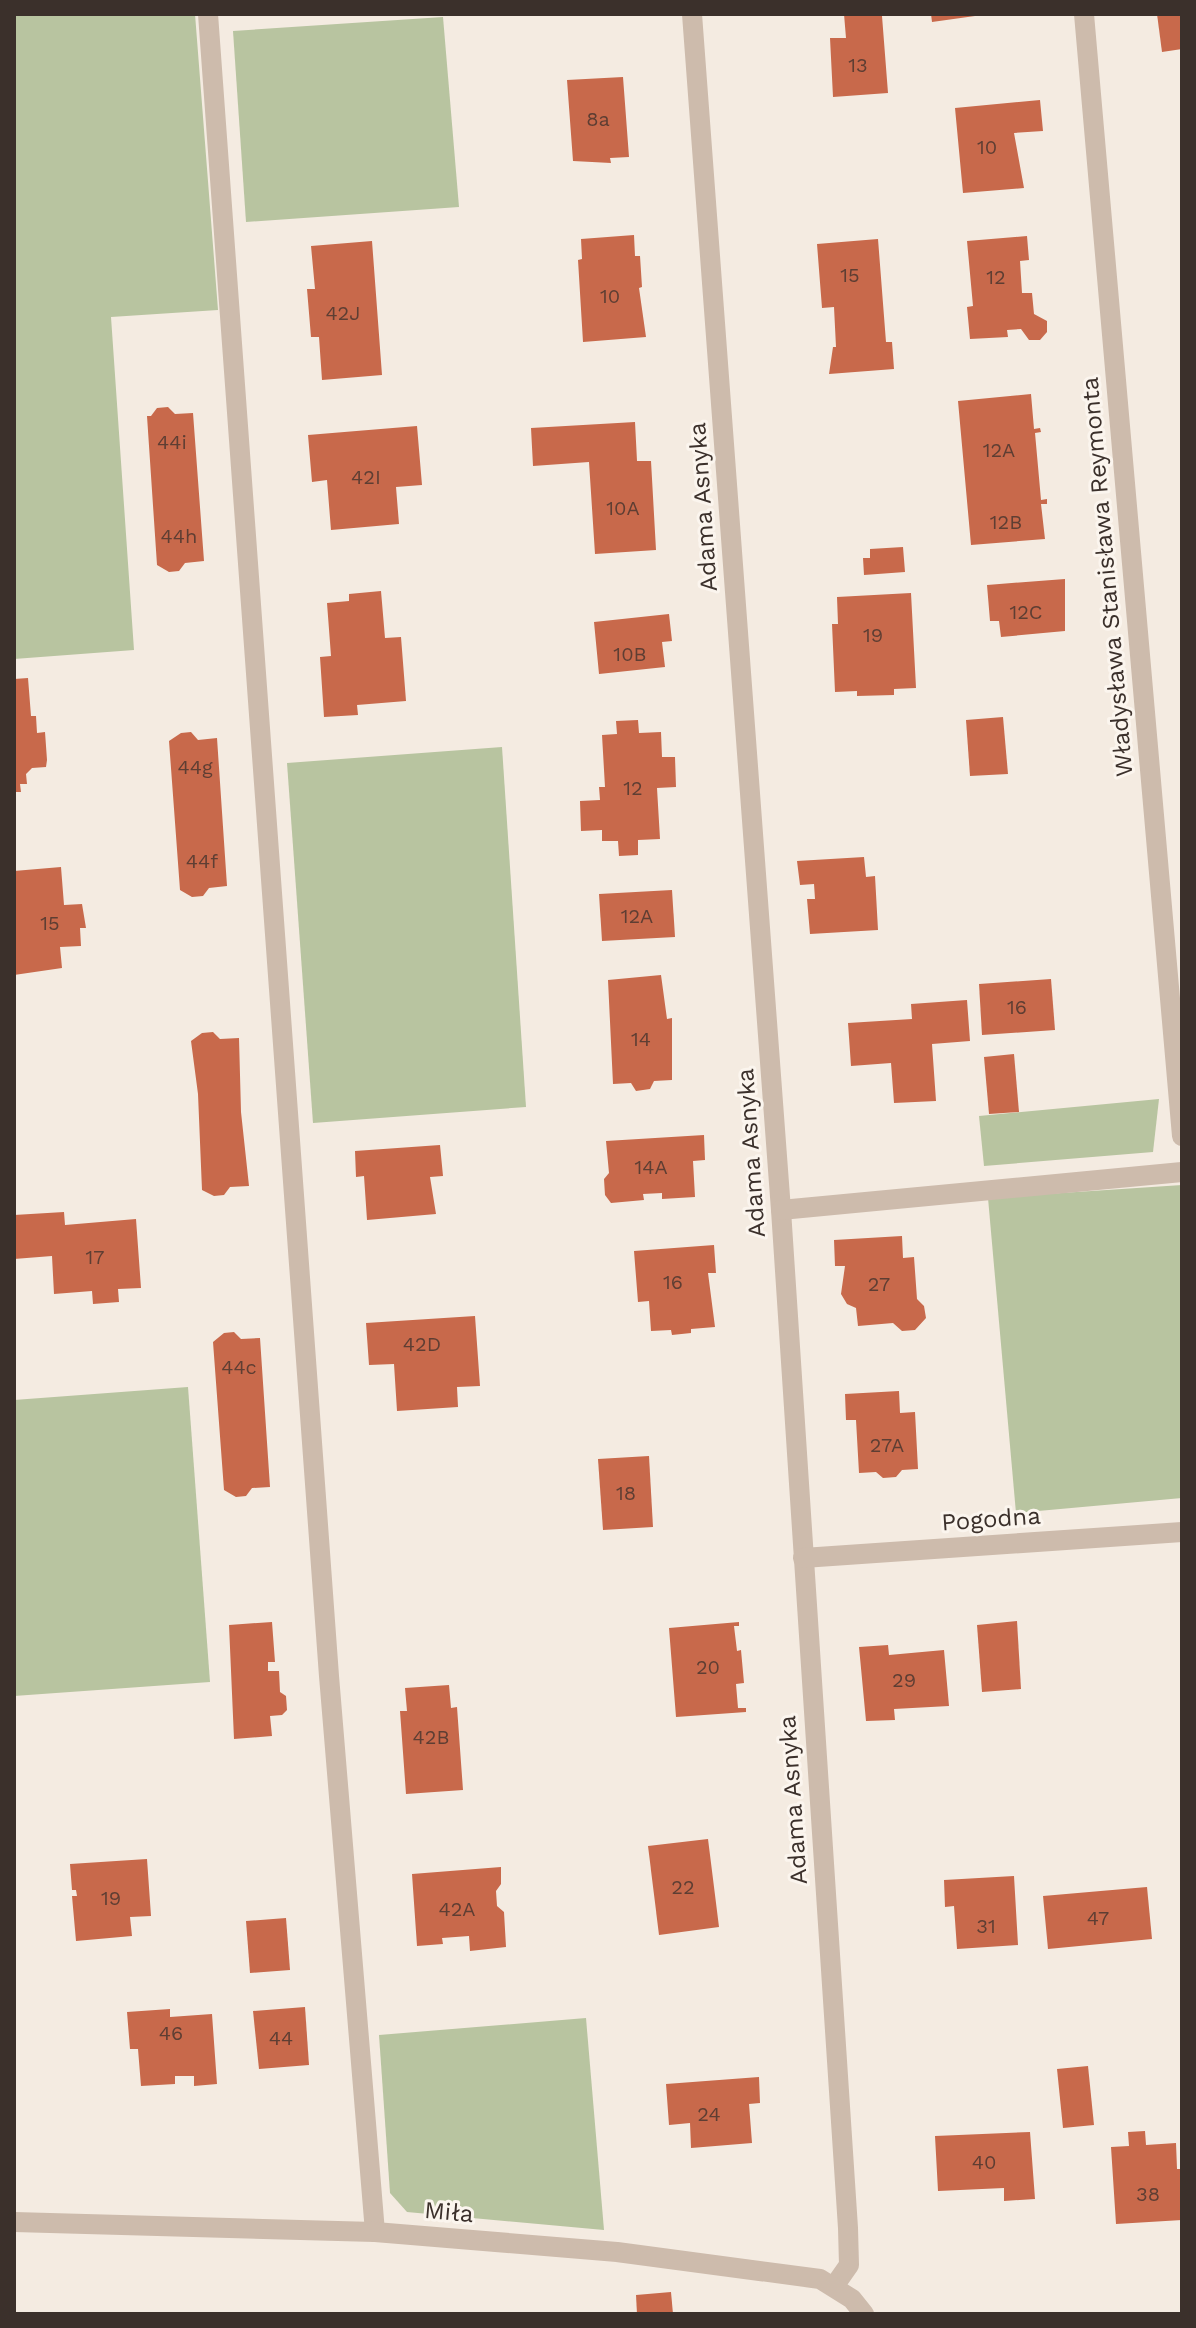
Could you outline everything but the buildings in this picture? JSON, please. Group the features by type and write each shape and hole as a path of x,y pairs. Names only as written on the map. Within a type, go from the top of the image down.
{"street":[{"path":"208,14 327,1644 375,2232"},
{"name":"Adama Asnyka","path":"692,14 781,1210 848,2228 849,2265 835,2285"},
{"name":"Władysława Stanisława Reymonta","path":"1084,14 1182,1136"},
{"path":"781,1210 1182,1172"},
{"name":"Pogodna","path":"803,1558 1182,1532"},
{"name":"Miła","path":"14,2222 375,2232 633,2253 792,2272 835,2285 864,2314"}],"green space":[{"path":"14,14 195,14 218,310 111,317 134,650 14,659"},
{"path":"443,17 459,207 246,222 233,31"},
{"path":"502,747 526,1107 313,1123 287,763"},
{"path":"1159,1099 1153,1152 984,1166 979,1116"},
{"path":"1182,1185 1182,1498 1016,1513 988,1198"},
{"path":"188,1387 210,1682 14,1696 14,1400"},
{"path":"586,2018 604,2230 407,2212 390,2193 379,2035"}]}
